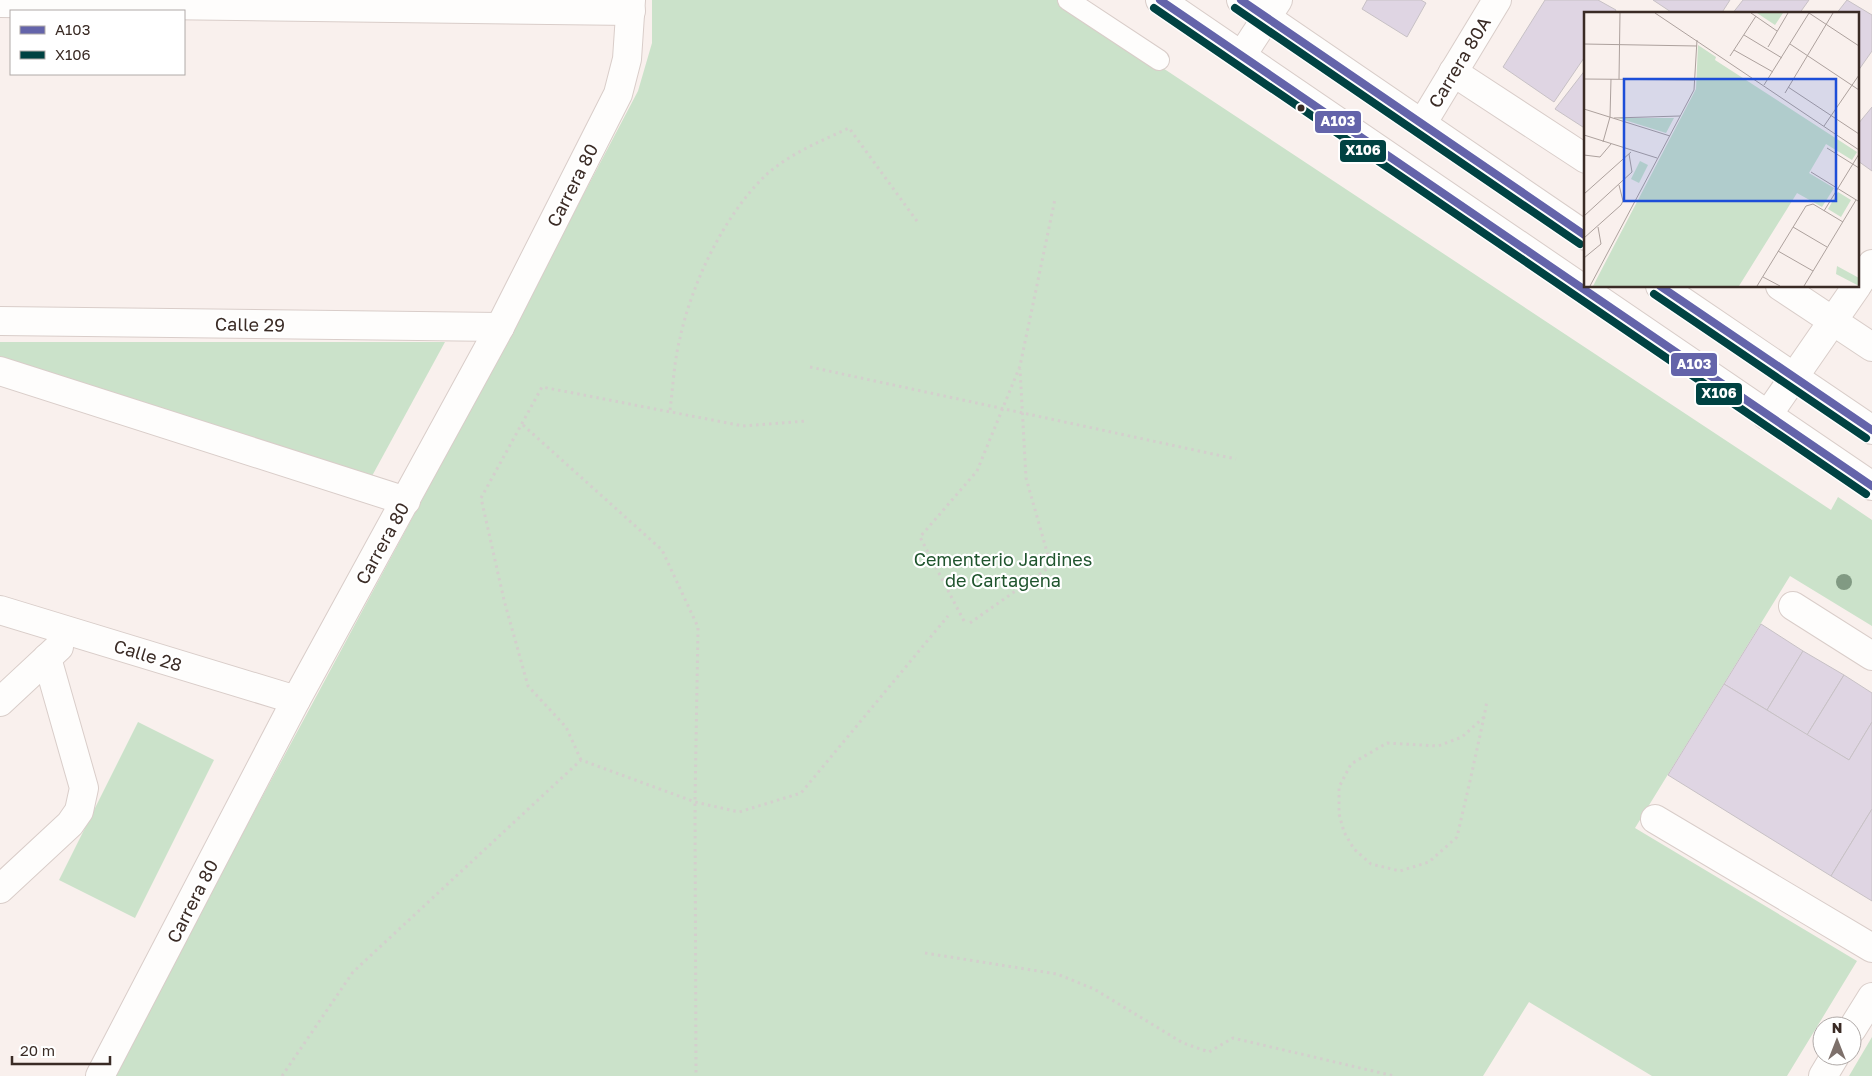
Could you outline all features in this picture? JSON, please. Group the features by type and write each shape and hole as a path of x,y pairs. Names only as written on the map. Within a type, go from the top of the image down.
{"main road":[{"path":"1160,0 1872,486"},
{"path":"1241,0 1273,9 1422,124 1584,235"},
{"name":"Carrera 80A","path":"1422,124 1497,0"},
{"path":"0,3 631,6"},
{"name":"Carrera 80","path":"100,1076 296,700 500,327 618,94 627,59 631,6"},
{"path":"1242,55 1273,9"},
{"path":"1453,72 1584,158"},
{"path":"1860,281 1872,264"},
{"path":"1663,288 1872,430"},
{"path":"1783,288 1872,347"},
{"path":"1767,416 1855,288"},
{"name":"Calle 29","path":"0,321 500,327"},
{"path":"0,371 406,501"},
{"path":"1793,606 1872,656"},
{"name":"Calle 28","path":"0,610 296,700"},
{"path":"0,702 74,633"},
{"path":"0,889 70,824 79,810 84,788 47,658"},
{"path":"1655,819 1872,948"},
{"path":"1860,1016 1872,997"}],"lane":[{"path":"1068,0 1159,60"}],"path":[{"path":"670,410 679,339 692,293 728,224 767,174 803,150 849,128 919,224"},
{"path":"964,621 920,537 977,471 1020,366 1056,199"},
{"path":"970,623 1051,566 1026,478 1020,366"},
{"path":"810,367 1236,459"},
{"path":"806,421 743,426 542,386 523,425 481,498 504,600 528,686 566,727 581,760 695,802 738,812 801,793 948,616"},
{"path":"523,425 662,550 698,627 695,802 696,1076"},
{"path":"1484,717 1462,737 1438,746 1414,743 1387,743 1351,764 1339,787 1339,814 1344,832 1354,849 1371,864 1400,871 1429,862 1457,837 1484,717 1487,701"},
{"path":"282,1076 353,972 581,760"},
{"path":"926,953 1056,974 1094,989 1183,1044 1209,1052 1233,1038 1394,1076"}],"green space":[{"name":"Cementerio Jardines de Cartagena","path":"652,0 1060,0 1831,510 1838,497 1872,520 1872,626 1790,576 1635,828 1857,961 1824,1016 1812,1016 1812,1035 1787,1076 1652,1076 1529,1002 1483,1076 112,1076 458,433 638,91 652,43"},
{"path":"0,342 445,342 372,476 0,358"},
{"path":"138,722 214,760 135,918 59,880"},
{"path":"1872,1037 1872,1076 1849,1076 1855,1066 1862,1066 1862,1054"}],"building":[{"path":"1367,0 1421,0 1426,3 1407,37 1362,9"},
{"path":"1545,0 1598,0 1616,10 1615,12 1584,12 1584,58 1554,102 1503,67"},
{"path":"1653,0 1730,0 1722,12 1671,12"},
{"path":"1743,0 1809,0 1800,12 1734,12"},
{"path":"1847,0 1872,15 1872,51 1860,68 1860,12 1838,12"},
{"path":"1584,72 1584,128 1555,109"},
{"path":"1872,107 1872,171 1860,162 1860,122"},
{"path":"1761,624 1803,651 1767,710 1724,684"},
{"path":"1803,651 1844,675 1807,735 1767,710"},
{"path":"1844,675 1872,693 1872,722 1849,760 1807,735"},
{"path":"1724,684 1849,760 1872,722 1872,809 1831,876 1668,775"},
{"path":"1872,809 1872,901 1831,876"}],"transit line":[{"name":"A103","path":"1160,0 1872,486"},
{"name":"A103","path":"1241,0 1584,235"},
{"name":"X106","path":"1154,8 1866,494"},
{"name":"X106","path":"1235,8 1580,244"},
{"name":"A103","path":"1663,288 1872,430"},
{"name":"X106","path":"1654,294 1866,438"}]}
